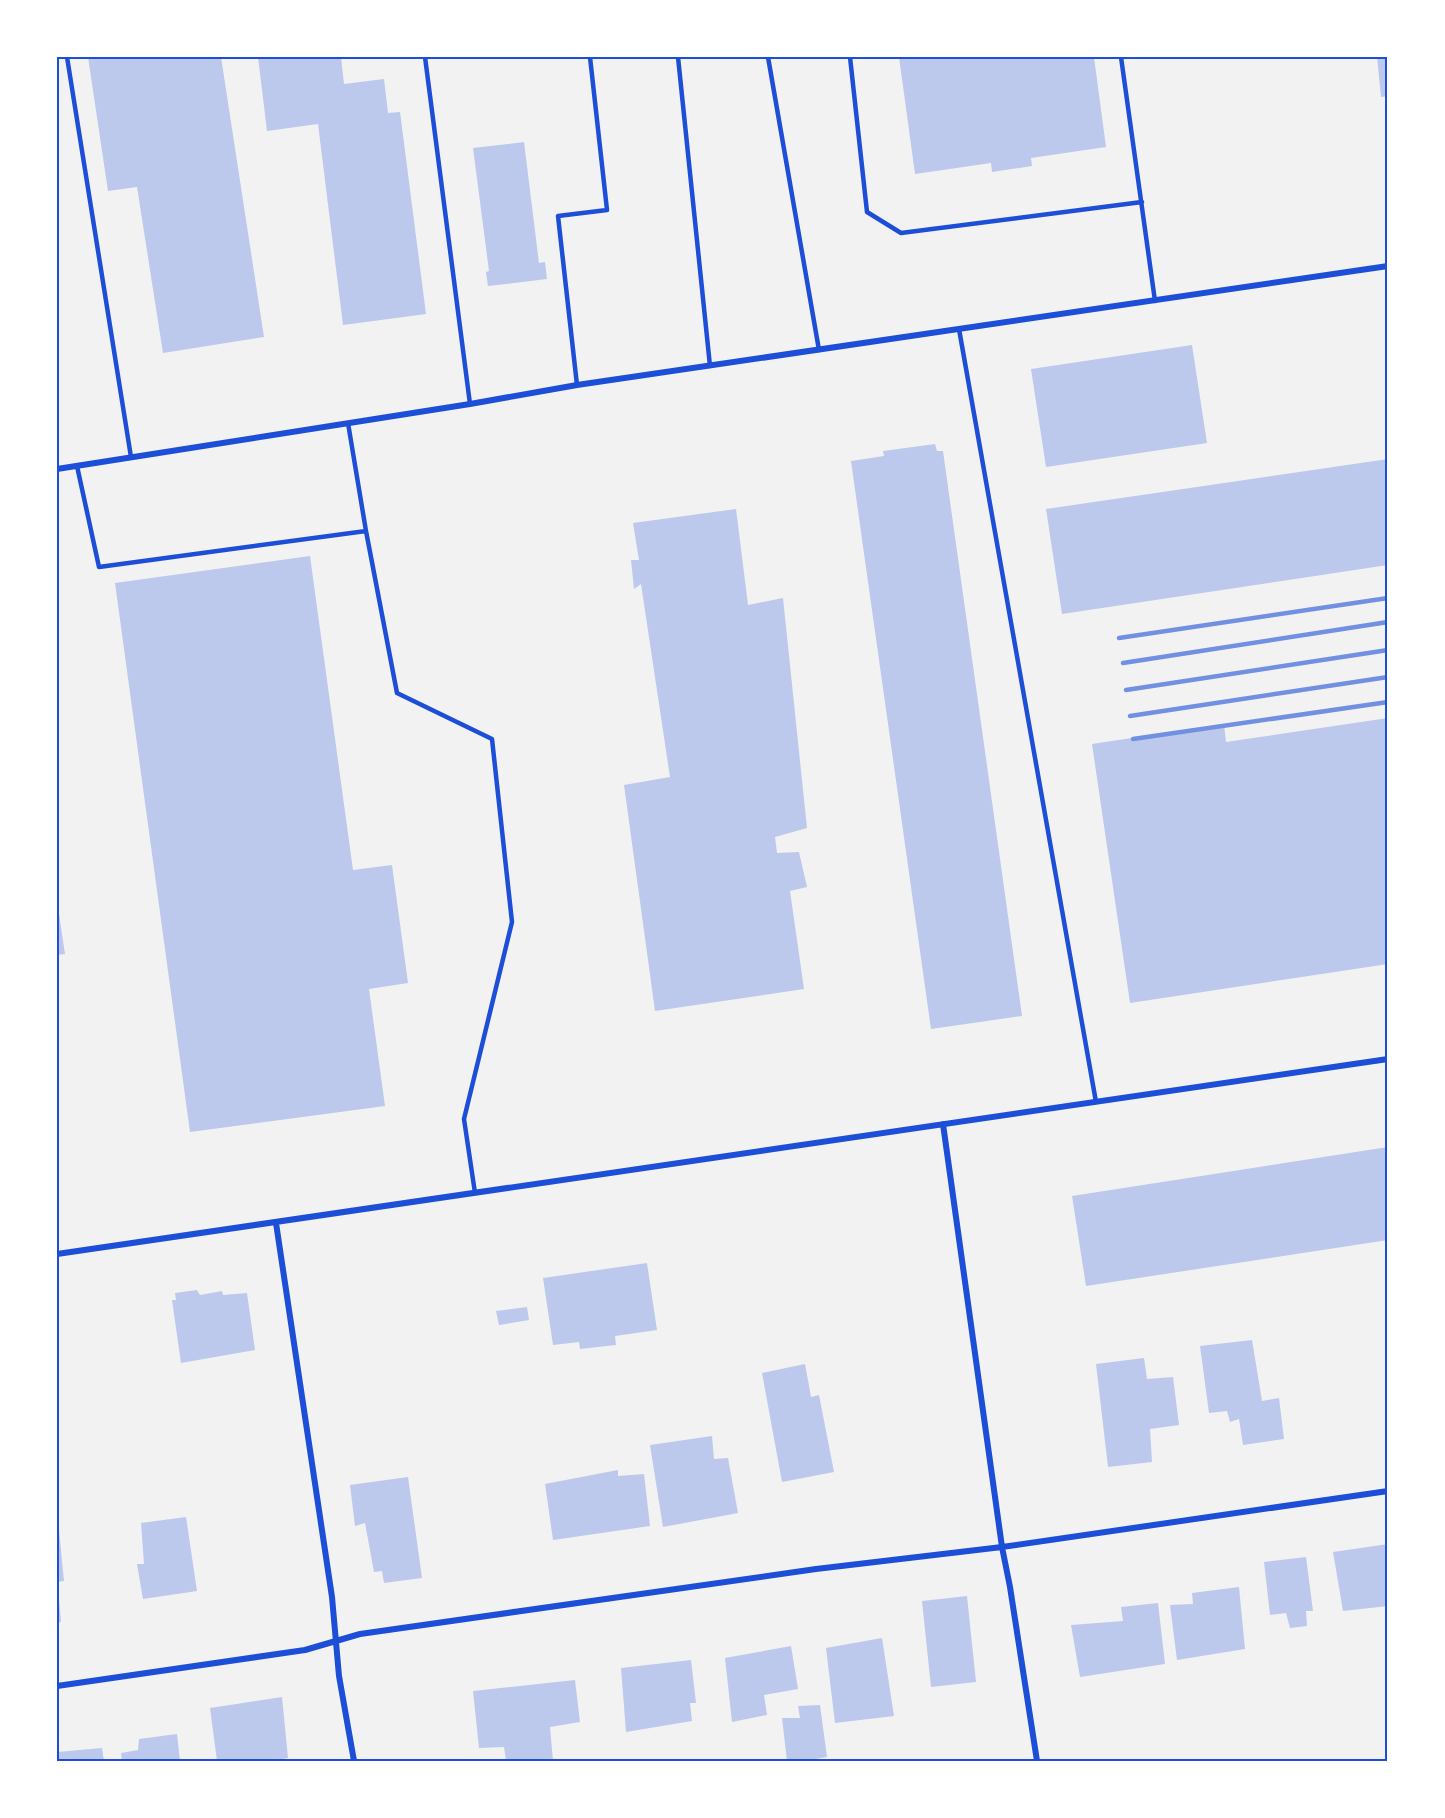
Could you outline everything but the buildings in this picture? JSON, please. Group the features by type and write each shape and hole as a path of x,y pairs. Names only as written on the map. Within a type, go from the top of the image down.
{"street":[{"path":"57,469 578,385 1388,266"},
{"path":"57,1254 1388,1059"},
{"path":"943,1124 1002,1547 1036,1761"},
{"path":"276,1223 332,1597 339,1676 354,1761"},
{"path":"57,1686 305,1650 360,1634 816,1569 1002,1547 1388,1491"}],"lane":[{"path":"67,57 131,457"},
{"path":"425,57 471,404"},
{"path":"578,385 558,216 607,210 590,57"},
{"path":"678,57 710,366"},
{"path":"768,57 819,350"},
{"path":"850,57 867,212 902,233 1142,202"},
{"path":"1121,57 1155,301"},
{"path":"959,329 1096,1102"},
{"path":"348,423 397,693 492,739 512,922 464,1119 475,1193"},
{"path":"77,466 99,567 366,531"}],"railway":[{"path":"1119,638 1388,598"},
{"path":"1123,663 1388,622"},
{"path":"1126,690 1388,650"},
{"path":"1130,716 1388,677"},
{"path":"1133,739 1388,702"}]}
